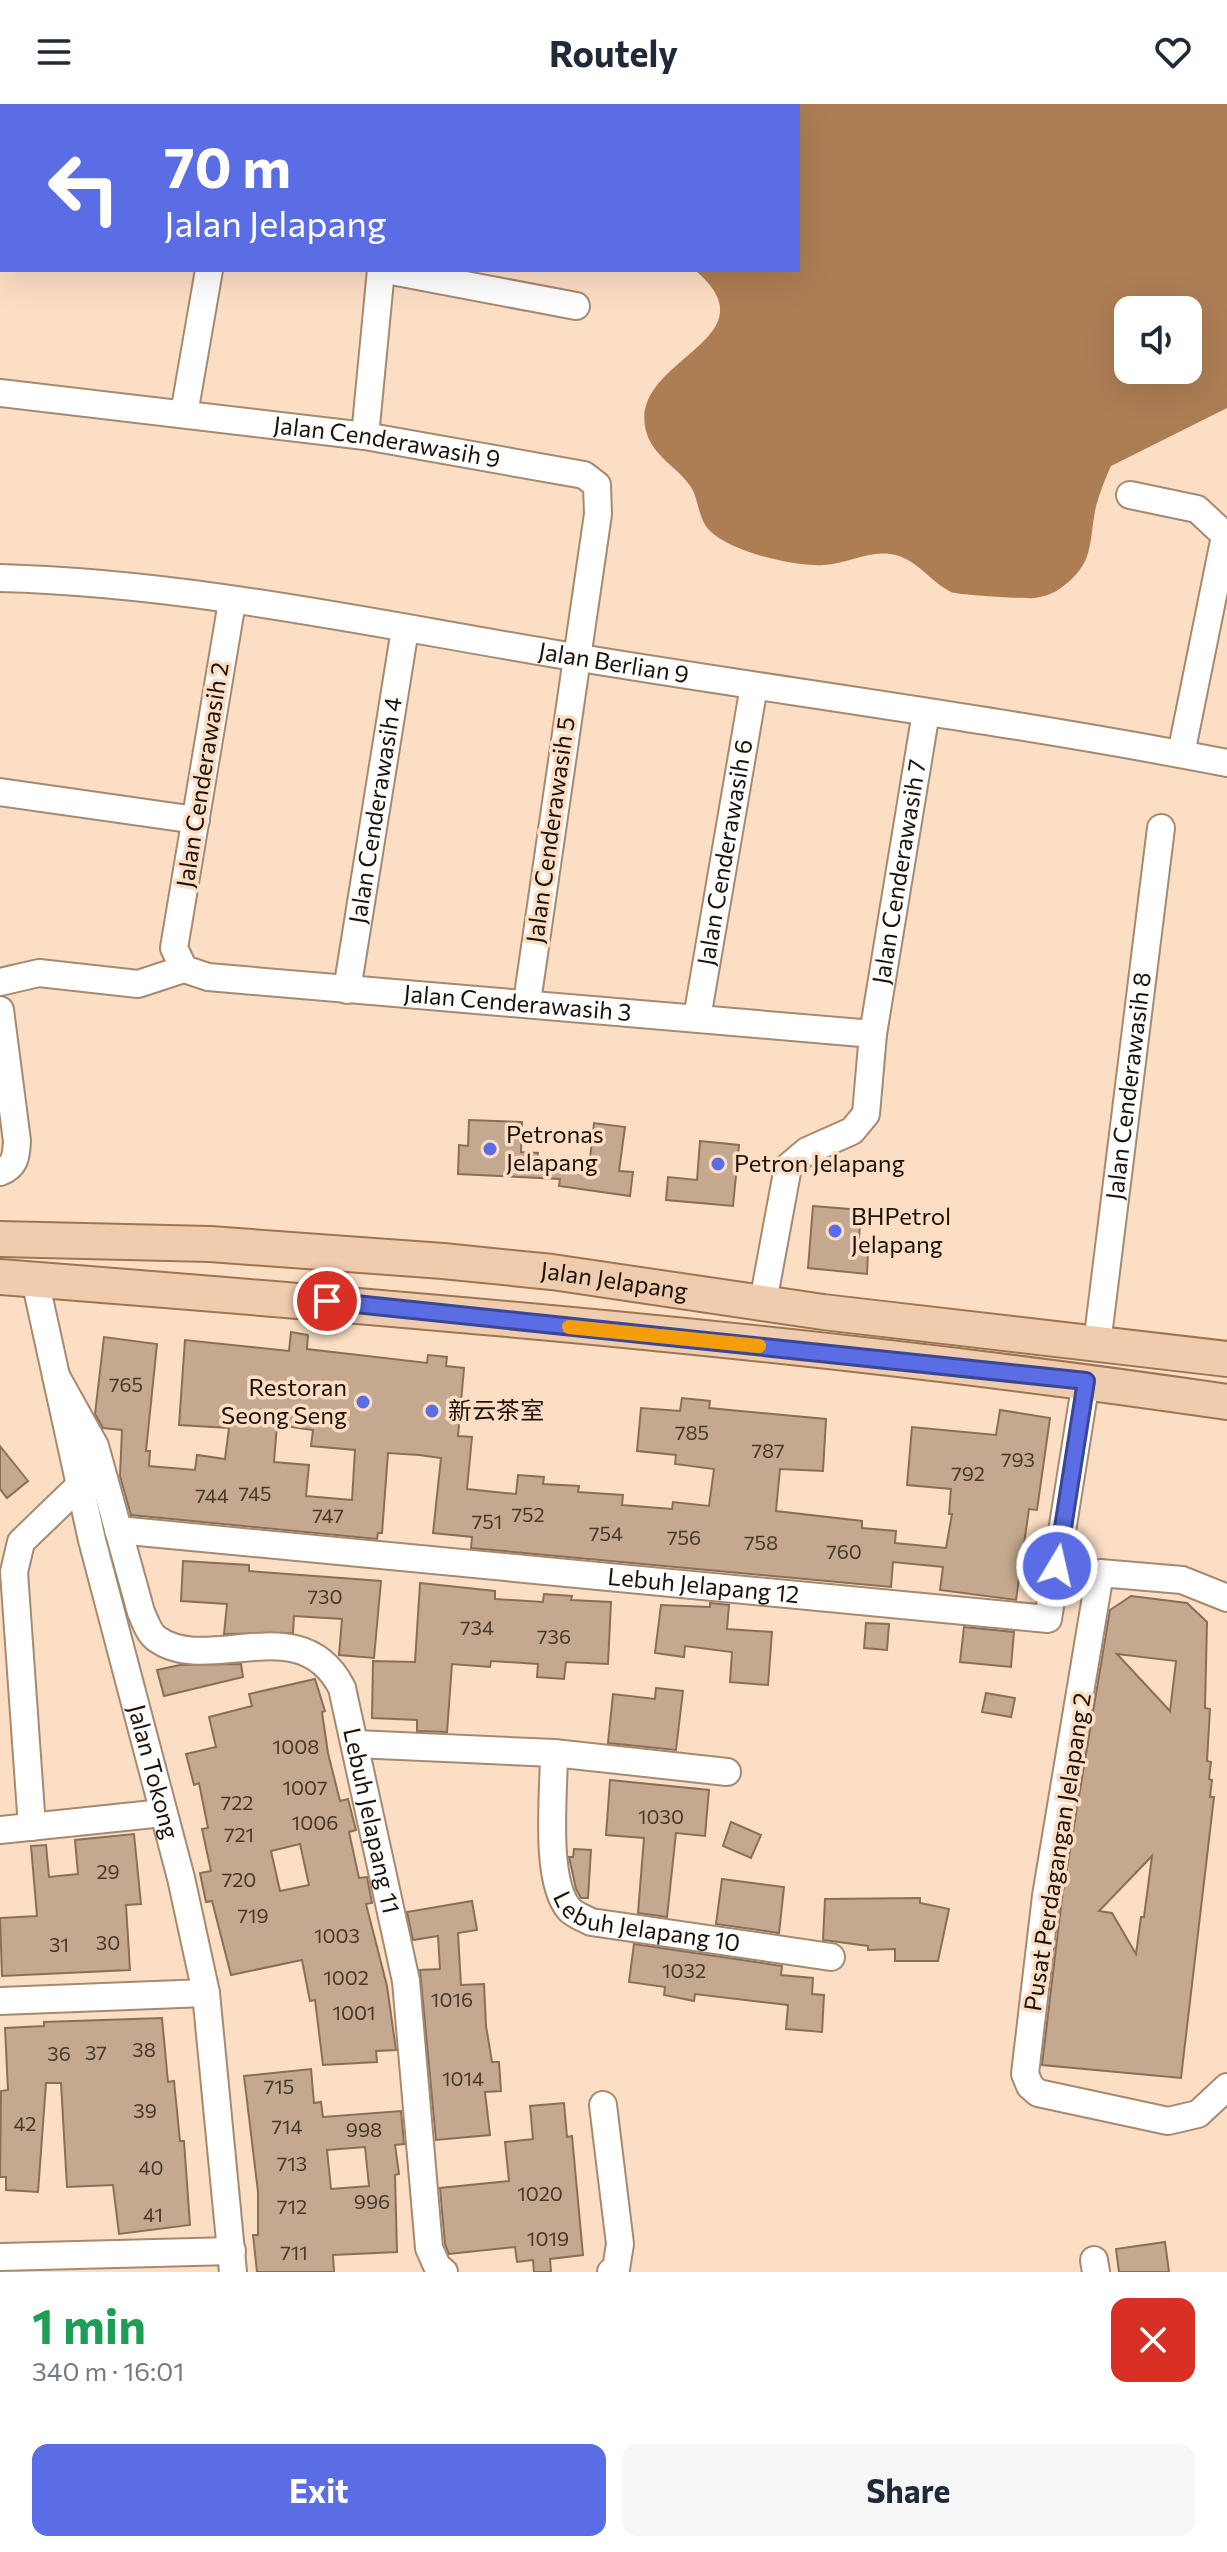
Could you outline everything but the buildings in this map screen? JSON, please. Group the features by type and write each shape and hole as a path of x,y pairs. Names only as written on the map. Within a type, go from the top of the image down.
{"main road":[{"name":"Jalan Jelapang","path":"0,1239 210,1244 443,1261 552,1272 763,1302 1227,1359"},
{"path":"358,1304 399,1298 419,1291 434,1279 443,1261"},
{"path":"443,1261 444,1273 458,1293 481,1307 519,1321"},
{"name":"Jalan Jelapang","path":"0,1277 358,1304 1086,1381 1227,1402"}],"street":[{"path":"184,414 209,272"},
{"path":"365,436 384,272"},
{"path":"395,272 576,306"},
{"name":"Jalan Cenderawasih 9","path":"0,393 365,436 584,475 597,485 598,514 575,657"},
{"path":"1130,495 1197,509 1226,536 1181,754"},
{"name":"Jalan Berlian 9","path":"0,578 61,580 232,602 1227,763"},
{"name":"Jalan Cenderawasih 2","path":"179,959 196,820 232,602"},
{"name":"Jalan Cenderawasih 4","path":"347,990 405,629"},
{"name":"Jalan Cenderawasih 5","path":"527,1002 575,657"},
{"name":"Jalan Cenderawasih 6","path":"697,1018 754,686"},
{"name":"Jalan Cenderawasih 7","path":"763,1302 788,1167 807,1151 852,1131 866,1114 873,1034 926,712"},
{"path":"0,792 196,820"},
{"name":"Jalan Cenderawasih 8","path":"1097,1344 1161,828"},
{"path":"0,982 39,973 138,984 179,959"},
{"name":"Jalan Cenderawasih 3","path":"179,959 208,977 873,1034"},
{"path":"0,1010 17,1141 16,1157 9,1169 0,1172"},
{"name":"Jalan Tokong","path":"35,1280 80,1485 206,1993 233,2261"},
{"name":"Lebuh Jelapang 11","path":"56,1376 95,1446 141,1612 154,1638 176,1649 293,1648 315,1656 332,1669 342,1688 406,1981 429,2248 437,2266 444,2272"},
{"name":"Lebuh Jelapang 12","path":"118,1530 1048,1619 1086,1381"},
{"path":"32,1827 14,1572 21,1542 80,1485"},
{"path":"1057,1566 1182,1580 1227,1598"},
{"name":"Pusat Perdagangan Jelapang 2","path":"1100,1573 1046,1896 1025,2074 1030,2086 1038,2093 1168,2121 1198,2114 1227,2087"},
{"path":"356,1744 554,1753 727,1772"},
{"name":"Lebuh Jelapang 10","path":"554,1753 554,1853 558,1887 570,1911 591,1922 831,1957"},
{"path":"0,1830 163,1813"},
{"path":"0,2001 206,1993"},
{"path":"603,2105 620,2244 616,2269 611,2272"},
{"path":"0,2257 233,2261"}],"shaded area":[{"path":"800,104 1227,104 1227,408 1111,466 1096,506 1085,562 1056,591 1029,598 956,593 899,556 873,554 832,564 812,565 781,561 748,552 710,531 703,521 691,487 649,440 646,406 657,385 711,333 720,315 716,294 697,272 800,272"}],"slow traffic":[{"path":"569,1327 759,1346"}],"place":[{"name":"Petronas Jelapang","path":"490,1149"},
{"name":"Petron Jelapang","path":"718,1164"},
{"name":"BHPetrol Jelapang","path":"835,1231"},
{"name":"Restoran Seong Seng","path":"363,1402"},
{"name":"新云茶室","path":"432,1411"}],"route":[{"path":"327,1301 1086,1381 1057,1566"}]}
